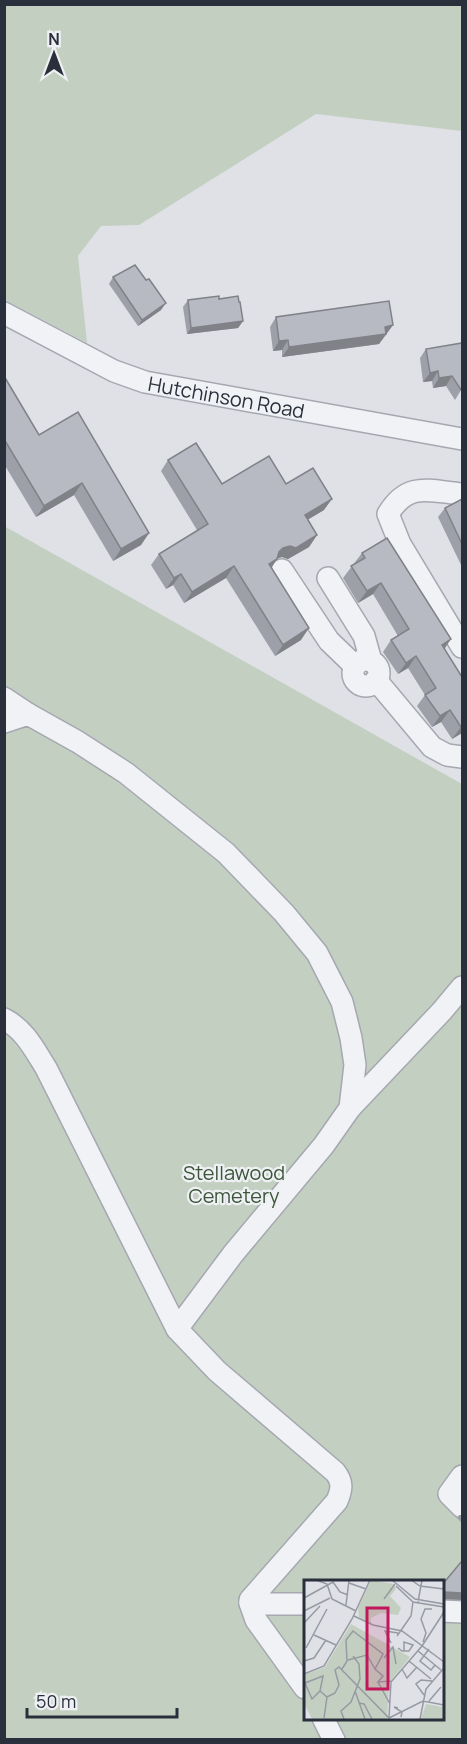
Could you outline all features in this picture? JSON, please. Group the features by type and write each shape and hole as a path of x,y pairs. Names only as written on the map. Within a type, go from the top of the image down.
{"street":[{"name":"Hutchinson Road","path":"4,313 114,371 145,382 462,439"},
{"path":"462,494 414,490 396,502 388,514 400,544 462,647"},
{"path":"282,570 329,641 367,669 432,747 447,755 462,757"},
{"path":"328,578 364,636 367,669"},
{"path":"4,698 126,773 226,853 284,914 317,953 342,1002 351,1038 355,1065 350,1108"},
{"path":"4,722 28,714"},
{"path":"177,1329 219,1271 324,1144 350,1108 462,987"},
{"path":"4,1019 15,1025 27,1037 46,1068 177,1329 217,1371 335,1472 340,1479 337,1501 267,1579 252,1597 250,1603 256,1620 304,1687"},
{"path":"462,1476 449,1494 462,1507"},
{"path":"250,1603 304,1604"},
{"path":"443,1611 462,1612"},
{"path":"324,1720 334,1740"}],"green space":[{"path":"4,5 462,5 462,131 316,114 139,225 101,226 78,256 87,343 5,300"},
{"name":"Stellawood Cemetery","path":"4,526 462,784 462,1739 5,1739"}],"building":[{"path":"135,265 146,280 149,279 166,303 142,320 113,277"},
{"path":"219,296 219,299 238,296 243,321 191,328 188,300"},
{"path":"389,301 393,325 385,327 386,334 289,347 288,340 279,341 276,317"},
{"path":"462,343 461,390 452,376 439,378 438,371 430,373 426,349"},
{"path":"4,376 39,435 78,412 149,533 121,549 82,483 44,506 4,439"},
{"path":"196,443 222,484 269,456 286,484 313,468 332,499 305,515 317,535 296,548 290,546 283,548 277,559 269,564 309,628 283,645 234,566 192,592 181,574 174,578 159,554 208,524 168,460"},
{"path":"462,499 462,544 445,508"},
{"path":"387,538 451,639 442,645 462,677 461,727 450,710 440,716 425,695 436,688 416,656 406,663 391,640 409,629 381,583 367,591 351,566 365,558 362,553"},
{"path":"461,1562 462,1593 444,1592 443,1584"}]}
